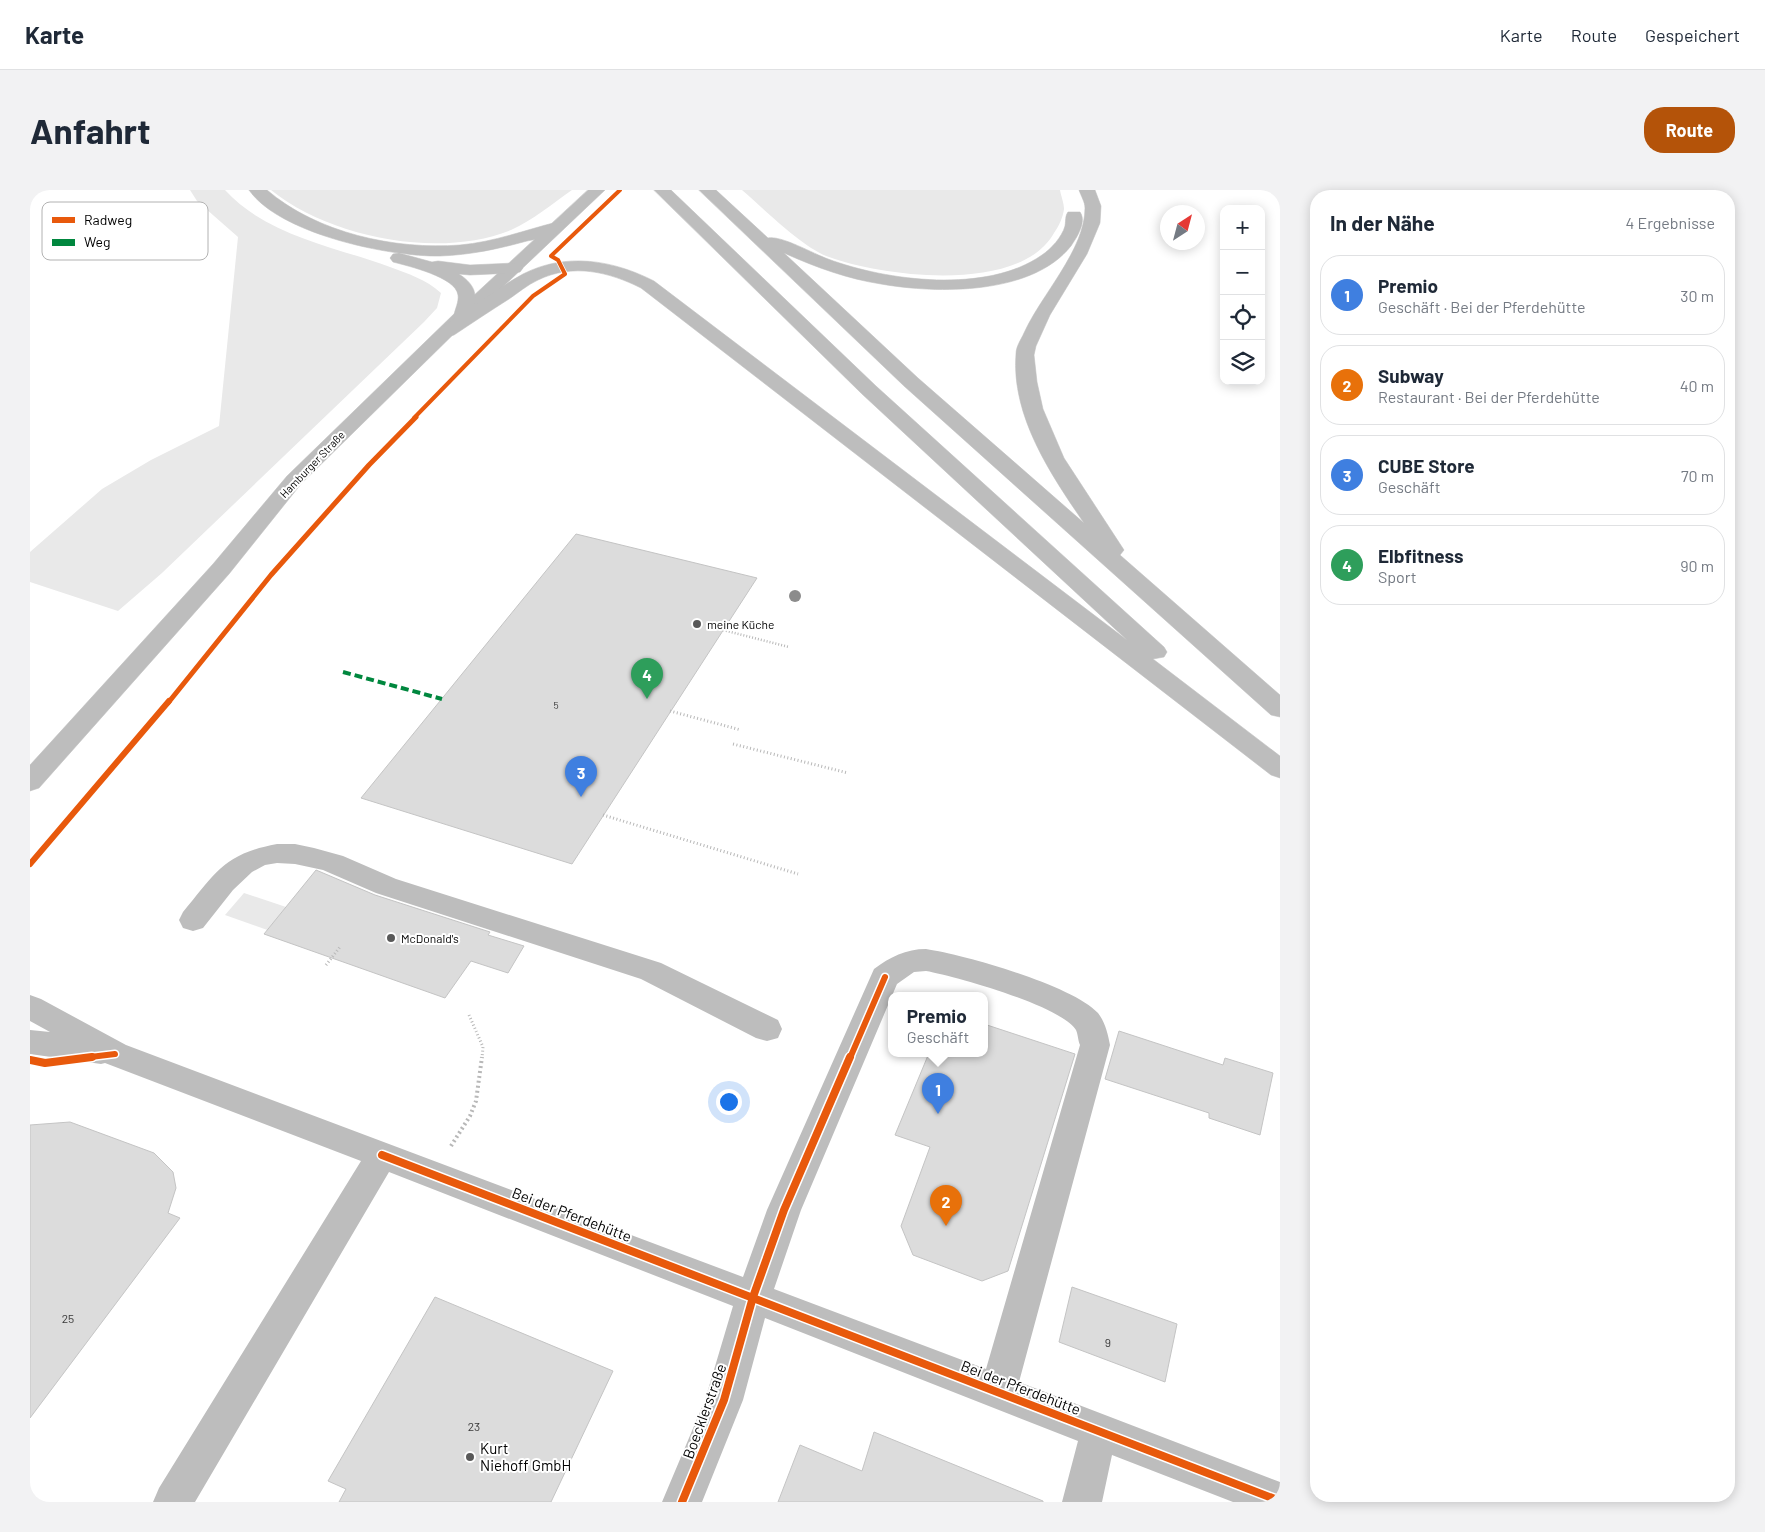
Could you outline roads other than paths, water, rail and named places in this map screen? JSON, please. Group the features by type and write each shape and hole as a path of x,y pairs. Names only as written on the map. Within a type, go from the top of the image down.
{"main road":[{"path":"244,190 251,198 274,214 308,231 407,260 450,276 462,283 467,296 463,315"},
{"path":"257,190 284,211 317,227 350,237 399,248 459,250 493,245 557,227"},
{"name":"Hamburger Straße","path":"30,782 221,569 294,480 463,315 597,190"},
{"path":"662,190 869,390 1280,767"},
{"path":"707,190 911,382 1136,584 1280,709"},
{"path":"753,234 814,260 880,279 916,284 976,281 1004,277 1031,268 1053,256 1072,230 1075,205 1079,194 1093,207 1090,233 1038,319 1025,352 1027,383 1034,415 1046,445 1077,496 1136,584"},
{"path":"407,260 455,269 489,270 514,268"},
{"path":"447,331 531,277 550,269 572,265 594,265 640,279 1280,767"},
{"path":"194,920 240,866 258,856 278,852 297,853 350,870 386,886 650,971 767,1029"},
{"path":"753,1298 784,1210 886,977 905,962 926,960 972,971 1025,988 1060,1002 1088,1022 1094,1045 998,1392"},
{"name":"Bei der Pferdehütte","path":"30,1007 115,1054 433,1174 1280,1502"},
{"name":"Bei der Pferdehütte","path":"30,1042 115,1054"},
{"path":"173,1502 382,1155"},
{"name":"Boecklerstraße","path":"682,1502 724,1400 753,1298"},
{"path":"1082,1502 1099,1431"}],"place":[{"name":"meine Küche","path":"697,624"},
{"name":"Elbfitness","path":"647,699"},
{"name":"CUBE Store","path":"581,797"},
{"name":"McDonald's","path":"391,938"},
{"name":"Premio","path":"938,1114"},
{"name":"Subway","path":"946,1226"},
{"name":"Kurt Niehoff GmbH","path":"470,1457"}]}
